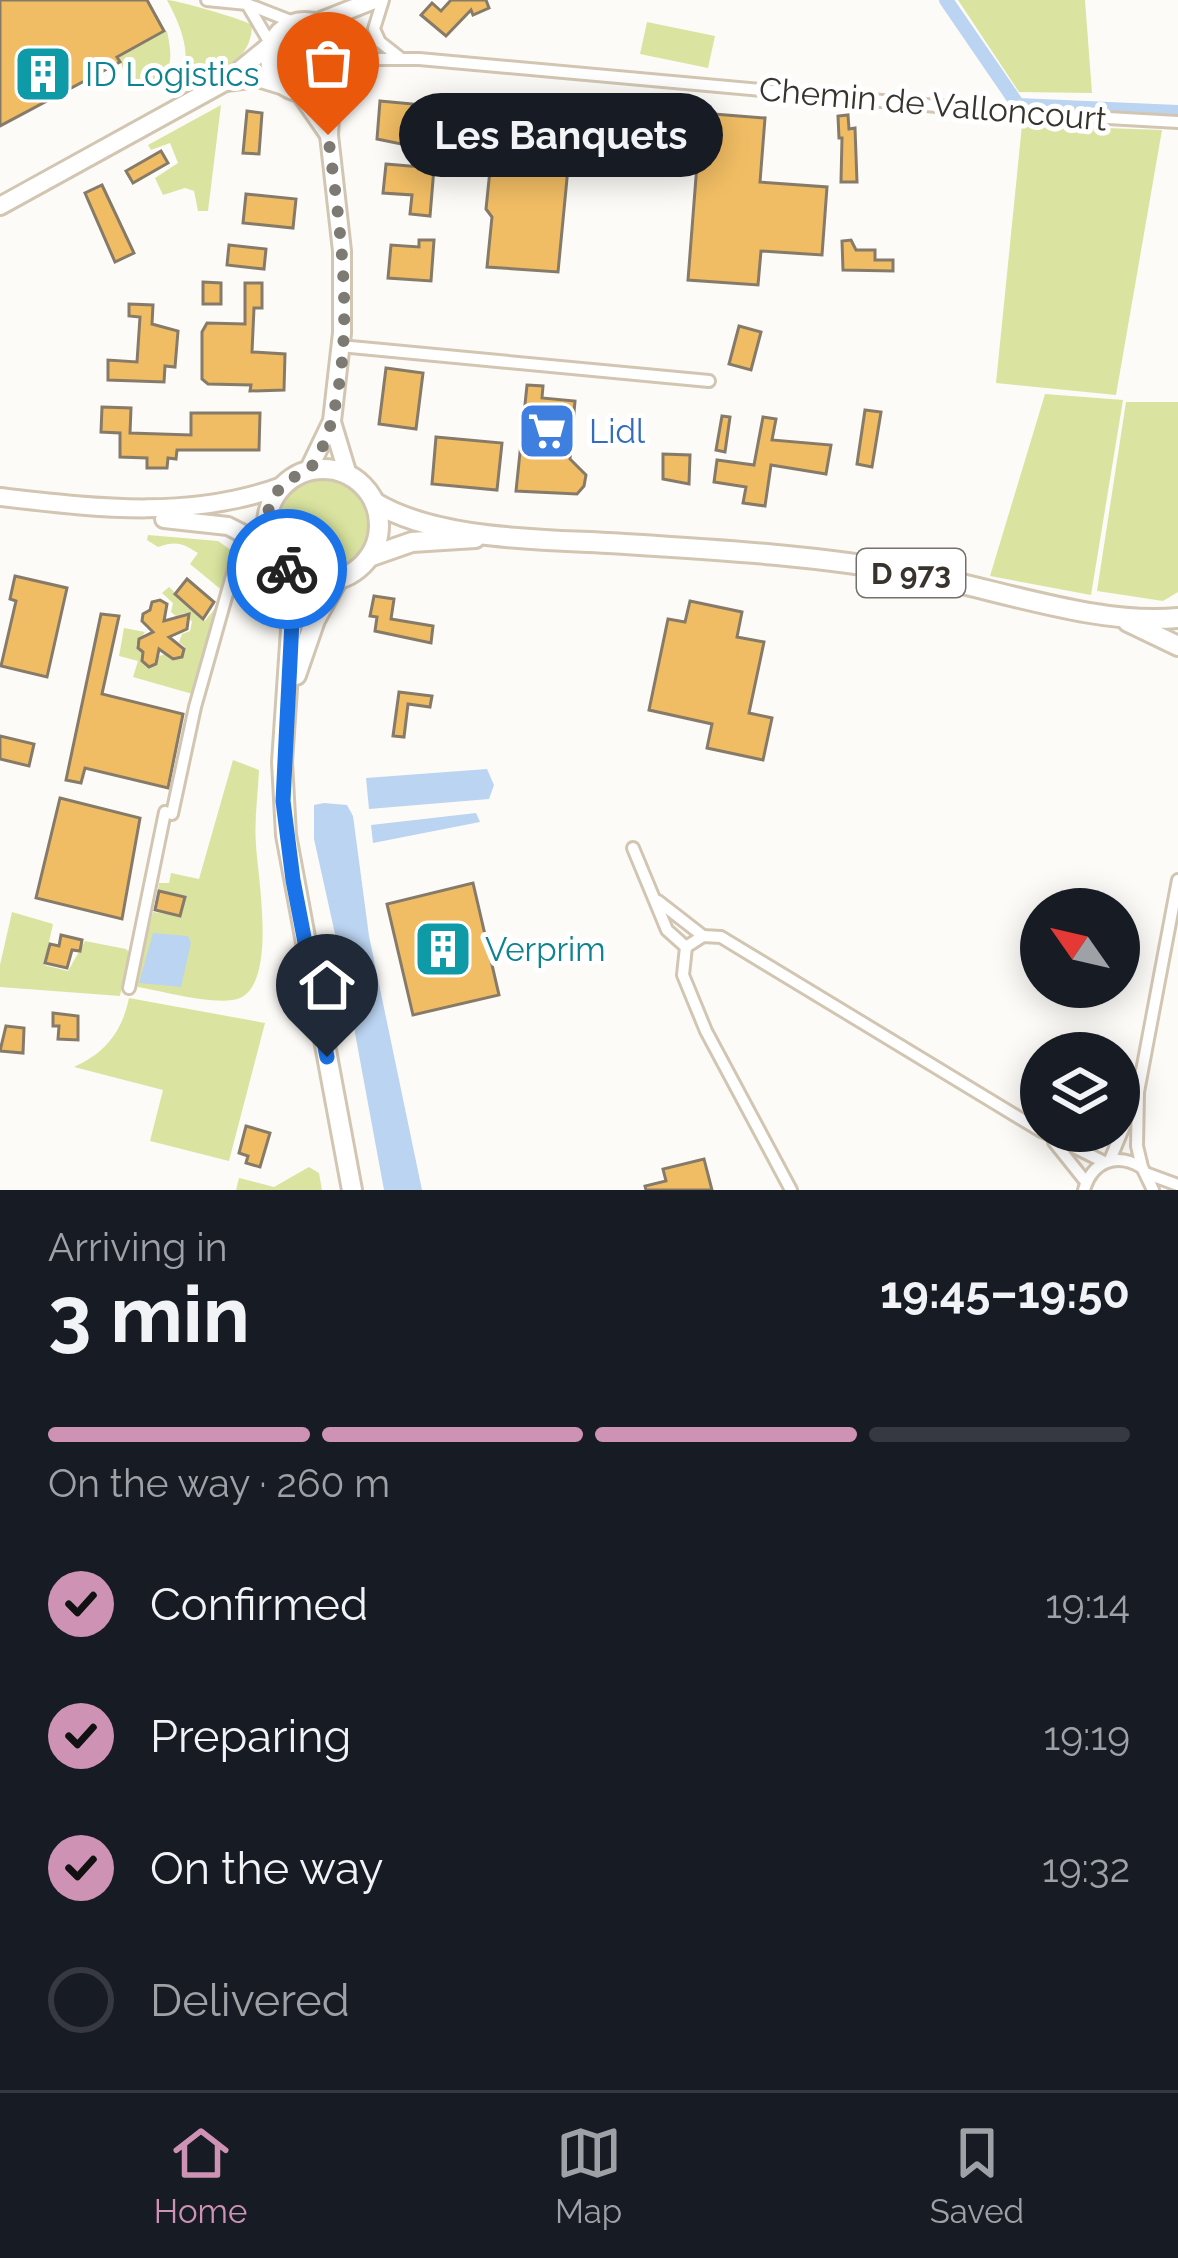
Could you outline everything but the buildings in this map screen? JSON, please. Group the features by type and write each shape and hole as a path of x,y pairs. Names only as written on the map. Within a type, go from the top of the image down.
{"main road":[{"path":"288,702 315,620 338,580 369,557 379,530 368,491 335,470 308,471 282,487 266,522 271,548 287,570 292,593 282,762 286,835 352,1190"},
{"name":"D 973","path":"374,502 442,526 510,536 805,559 914,574 1119,617 1178,618"},
{"name":"D 973","path":"369,557 412,542 510,536"},
{"path":"287,570 307,580 338,580"},
{"name":"D 973","path":"1119,617 1178,644"},
{"path":"1178,629 1178,644"}],"street":[{"path":"207,0 247,4 293,22 318,22 374,0"},
{"path":"383,0 374,29 380,42 402,59"},
{"path":"247,4 270,45 268,60 281,85"},
{"path":"308,471 332,421 340,346 342,251 328,135 338,43 352,11"},
{"path":"0,206 225,82 293,22"},
{"path":"318,22 338,43"},
{"name":"Chemin de Valloncourt","path":"338,43 372,59"},
{"name":"Chemin de Valloncourt","path":"335,76 372,59 402,59 1003,112 1178,122"},
{"path":"225,82 258,78 300,93 318,91 335,76"},
{"path":"300,93 328,135"},
{"path":"340,346 709,381"},
{"path":"332,421 348,475"},
{"path":"3,504 191,508 224,505 282,487"},
{"path":"3,504 212,524 271,548"},
{"path":"129,988 164,812 172,814 195,707 239,551 249,536"},
{"path":"633,848 667,930 686,947"},
{"path":"1140,1082 1178,880"},
{"path":"656,899 703,936 721,937 768,962 1020,1117"},
{"path":"686,947 703,936"},
{"path":"686,947 683,975 706,1031 791,1190"},
{"path":"1059,1152 1085,1186 1111,1152"},
{"path":"1087,1152 1107,1161 1127,1160 1178,1185"},
{"path":"1139,1152 1153,1190"}],"green space":[{"path":"167,0 252,25 246,49 238,58 185,92 176,87 185,66 184,44"},
{"path":"958,0 1085,0 1092,93 1019,92"},
{"path":"647,22 715,36 708,68 640,54"},
{"path":"305,30 324,37 331,56 324,75 305,82 286,75 279,56 286,37"},
{"path":"167,31 167,71 159,84 139,87 126,78 119,57"},
{"path":"221,105 208,211 198,211 194,191 185,188 163,195 155,178 178,163 170,143 151,150 148,145"},
{"path":"1022,125 1162,130 1116,395 996,383"},
{"path":"1045,394 1123,400 1091,595 990,576"},
{"path":"1126,402 1178,402 1178,592 1163,601 1097,591"},
{"path":"322,477 355,491 369,524 355,557 322,571 289,557 275,524 289,491"},
{"path":"148,535 218,541 235,553 224,592 190,564 198,553 180,544 158,547 147,540"},
{"path":"169,587 205,621 220,602 196,695 133,677 138,661 119,656 124,628 145,632 136,645 141,662 149,667 157,665 159,656 183,656 185,647 179,642 192,622 185,613 176,616 171,612 173,603 162,593"},
{"path":"233,760 259,770 256,836 263,928 258,972 251,988 231,1000 138,987 134,981 153,912 181,916 186,896 158,890 159,883 169,883 171,873 199,879"},
{"path":"12,912 53,924 44,965 68,971 85,941 126,949 120,996 0,987"},
{"path":"129,998 265,1023 229,1161 150,1141 163,1090 74,1067 110,1040"},
{"path":"309,1167 319,1173 322,1190 236,1190 239,1178 274,1187"}],"water":[{"path":"487,769 494,785 489,799 369,809 366,778"},
{"path":"314,805 347,805 353,816 369,936 422,1190 384,1190 314,839"},
{"path":"476,813 480,822 373,843 371,825"},
{"path":"153,933 188,936 191,943 181,987 139,983"}],"waterway":[{"path":"946,0 1018,105 1178,112"}],"way so far":[{"path":"287,569 267,536 268,509 289,480 308,471 322,445 332,421 340,346 342,251 328,135"}],"place":[{"name":"ID Logistics","path":"43,74"},
{"name":"Les Banquets","path":"328,135"},
{"name":"Lidl","path":"547,431"},
{"name":"Verprim","path":"443,949"}],"route":[{"path":"287,569 292,621 283,801 327,1057"}]}
